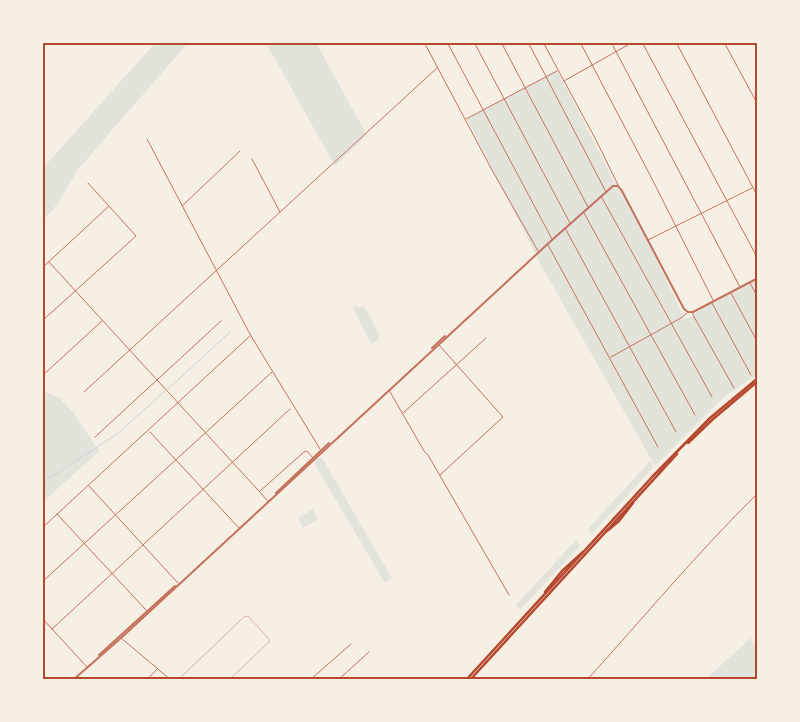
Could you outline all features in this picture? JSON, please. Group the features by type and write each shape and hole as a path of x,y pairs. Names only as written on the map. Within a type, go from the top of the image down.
{"highway":[{"path":"470,680 636,498 712,420 758,380"},
{"path":"466,680 710,418 758,380"}],"street":[{"path":"424,42 539,252"},
{"path":"447,42 552,240"},
{"path":"474,42 570,224"},
{"path":"501,42 588,208"},
{"path":"528,42 606,192"},
{"path":"542,42 618,186 684,308 688,312"},
{"path":"580,42 676,225 751,375"},
{"path":"611,42 740,288"},
{"path":"564,81 633,42"},
{"path":"642,42 758,259"},
{"path":"676,42 758,197"},
{"path":"726,43 758,105"},
{"path":"84,392 438,68"},
{"path":"466,119 557,70"},
{"path":"147,139 250,336 322,451"},
{"path":"182,206 240,151"},
{"path":"252,159 280,212"},
{"path":"42,321 136,236 88,183"},
{"path":"73,680 121,638 565,228 613,186 618,186"},
{"path":"648,240 753,188"},
{"path":"601,196 712,397"},
{"path":"42,268 109,206"},
{"path":"583,212 695,415"},
{"path":"565,228 676,432"},
{"path":"322,451 548,244"},
{"path":"548,244 658,447"},
{"path":"49,262 268,501"},
{"path":"610,358 671,324 688,312 693,312 758,278"},
{"path":"749,283 758,298"},
{"path":"730,292 758,343"},
{"path":"693,312 734,388"},
{"path":"43,375 102,321"},
{"path":"95,437 221,321"},
{"path":"42,528 179,404 250,336"},
{"path":"402,414 486,338"},
{"path":"438,344 503,416 440,475"},
{"path":"42,582 272,372"},
{"path":"388,390 510,595"},
{"path":"52,629 290,409"},
{"path":"149,431 239,528"},
{"path":"260,492 304,452 307,451 314,459"},
{"path":"88,486 178,583"},
{"path":"587,680 713,537 758,493"},
{"path":"58,514 147,611"},
{"path":"87,667 239,528"},
{"path":"42,618 87,667"},
{"path":"121,638 172,680"},
{"path":"310,680 351,644"},
{"path":"338,680 369,652"},
{"path":"147,680 158,668"},
{"path":"42,676 46,680"},
{"path":"76,676 79,680"}],"lane":[{"path":"178,680 244,617 248,616 269,639 269,642 229,680"}],"shaded area":[{"path":"156,42 188,43 79,168 58,203 43,221 43,168"},
{"path":"266,43 316,43 367,135 335,166"},
{"path":"557,70 614,181 622,188 685,319 694,315 711,302 757,278 757,375 724,397 655,466 541,265 467,119"},
{"path":"355,305 360,308 364,306 379,334 377,341 371,344 352,306"},
{"path":"42,391 58,397 73,412 99,451 43,502"},
{"path":"317,457 322,458 392,578 385,583 315,465"},
{"path":"650,461 654,467 592,534 588,529"},
{"path":"313,509 318,519 303,528 298,518"},
{"path":"576,540 580,546 520,610 516,605"},
{"path":"751,638 757,651 757,679 706,679"}],"waterway":[{"path":"168,389 230,332"},
{"path":"42,483 117,434 165,391"}]}
